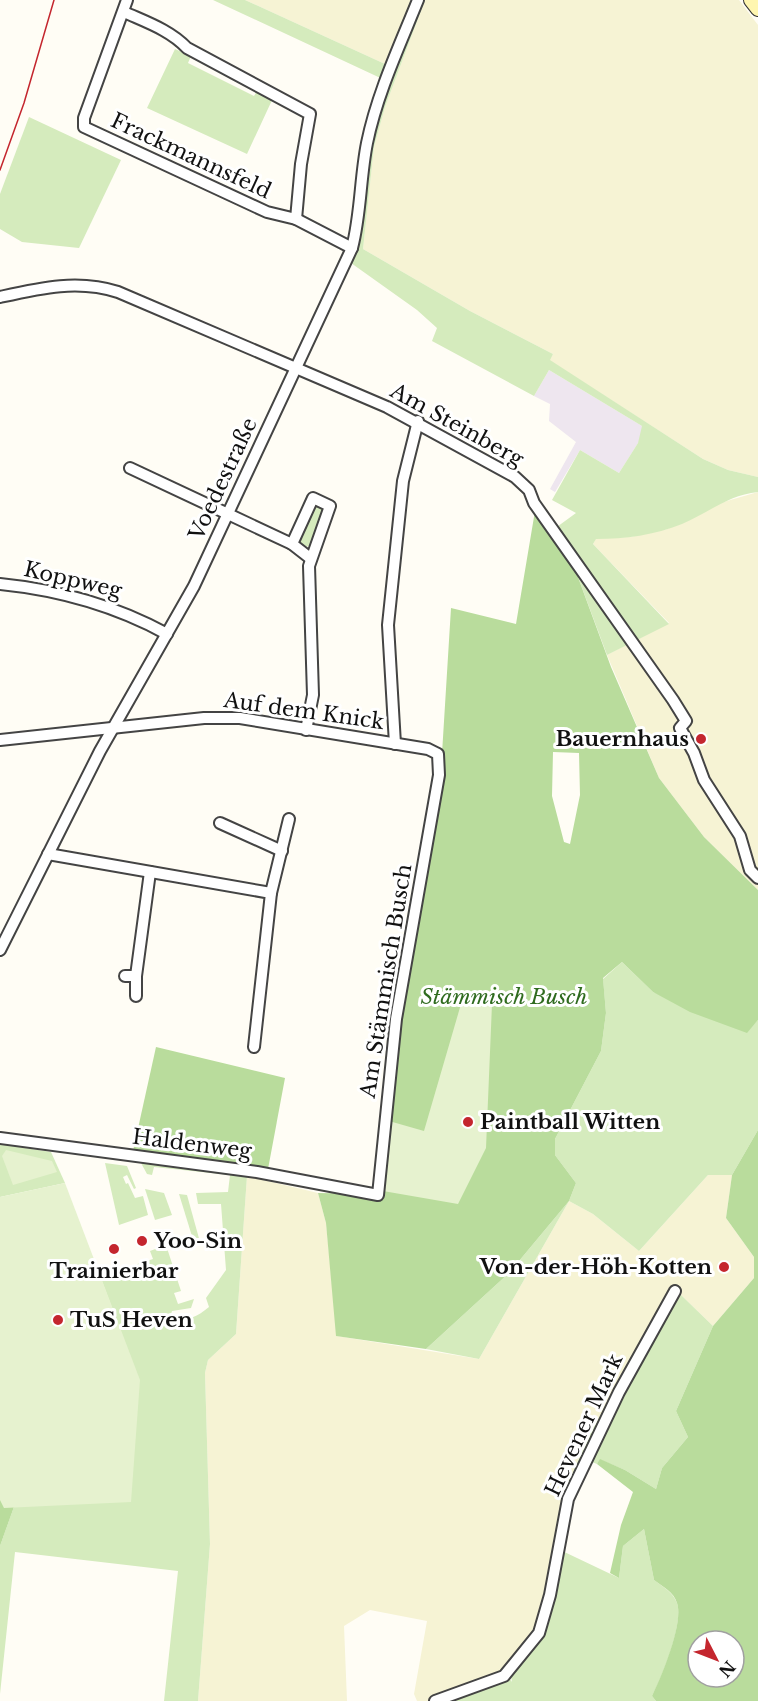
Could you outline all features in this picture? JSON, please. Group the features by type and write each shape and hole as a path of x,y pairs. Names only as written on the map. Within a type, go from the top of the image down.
{"street":[{"name":"Frackmannsfeld","path":"128,0 84,118 84,127 267,212 296,219 352,248"},
{"name":"Voedestraße","path":"0,950 114,726 167,634 227,516 352,248 359,222 362,170 373,117 418,0"},
{"path":"751,0 758,9"},
{"name":"Frackmannsfeld","path":"124,12 163,30 177,38 187,48 310,114 301,164 296,219"},
{"name":"Am Steinberg","path":"0,297 75,284 102,287 172,314 418,422 515,477 529,490 534,503 686,721 680,728 685,741 694,753 704,780 740,836 750,870 758,878"},
{"path":"395,744 388,614 403,481 418,422"},
{"path":"130,468 227,516 292,544 310,558"},
{"path":"292,544 312,498 330,506 310,558 313,695 306,730"},
{"name":"Koppweg","path":"0,584 55,592 99,603 131,615 167,634"},
{"name":"Auf dem Knick","path":"0,740 204,718 243,719 395,744 438,754 439,775"},
{"name":"Am Stämmisch Busch","path":"378,1195 396,1019 439,775"},
{"path":"254,1047 271,893 289,819"},
{"path":"220,823 282,851"},
{"path":"48,854 271,893"},
{"path":"136,996 130,976 150,872"},
{"name":"Haldenweg","path":"0,1138 257,1172 378,1195"},
{"name":"Hevener Mark","path":"435,1701 504,1676 535,1641 550,1595 568,1499 619,1392 675,1291"}],"shaded area":[{"path":"245,0 411,0 385,64"},
{"path":"425,0 739,0 758,25 758,477 728,470 703,459 549,360 553,354 470,311 363,249 374,147 385,107"},
{"path":"549,370 647,429 619,473 580,450 555,492 550,489 576,442 549,421 550,404 534,396"},
{"path":"758,492 758,890 704,837 659,778 607,655 669,623 593,544 596,538 630,537 667,529 720,503"},
{"path":"708,1175 732,1175 726,1218 754,1257 754,1278 713,1326 680,1294 674,1285 591,1432 568,1483 558,1516 548,1576 550,1578 537,1623 528,1643 505,1672 428,1701 417,1701 414,1694 427,1621 370,1610 344,1626 347,1701 198,1701 210,1544 205,1373 208,1360 236,1334 247,1176 318,1193 326,1223 337,1336 479,1359 569,1201 593,1214 639,1251"}],"green space":[{"path":"213,0 245,0 385,64 411,0 425,0 385,107 374,147 363,249 470,311 553,354 550,360 703,459 728,470 758,477 758,492 737,497 682,524 640,536 596,539 593,544 669,624 607,655 575,569 550,532 576,513 552,500 580,450 619,473 638,443 642,426 549,370 534,396 432,341 437,328 417,310 351,263 359,240 369,156 389,82"},
{"path":"175,49 191,56 188,63 254,96 258,89 273,98 247,154 147,108"},
{"path":"29,117 121,160 79,248 22,242 0,229 0,194"},
{"path":"315,505 320,505 324,509 311,546 303,547 299,544 298,537"},
{"name":"Stämmisch Busch","path":"535,511 575,569 611,667 659,778 704,837 758,890 758,1020 747,1033 690,1012 653,992 622,962 603,978 606,1013 601,1051 555,1139 555,1155 576,1183 569,1201 509,1273 426,1349 336,1336 326,1223 318,1193 381,1194 404,981 441,770 451,608 516,624","holes":["553,752 579,753 580,795 570,844 564,842 552,796"]},
{"name":"Stämmisch Busch","path":"622,962 653,992 747,1032 758,1020 758,1130 732,1175 708,1175 639,1251 593,1214 569,1201 576,1183 555,1155 555,1139 601,1051 606,1013 603,979"},
{"path":"461,1004 492,1004 486,1148 458,1204 383,1191 389,1121 424,1131"},
{"path":"156,1047 285,1078 268,1169 133,1151"},
{"path":"758,1130 758,1701 656,1701 652,1696 675,1636 677,1603 671,1593 654,1580 644,1529 623,1546 619,1578 610,1573 621,1525 633,1492 597,1464 600,1459 625,1470 656,1489 662,1468 688,1437 676,1411 713,1326 754,1278 754,1257 726,1218 732,1175"},
{"path":"0,1144 51,1152 65,1183 0,1197"},
{"path":"6,1150 52,1161 57,1172 13,1185 2,1156"},
{"path":"105,1163 127,1166 136,1188 134,1189 127,1175 123,1177 126,1184 128,1183 135,1198 143,1196 148,1215 119,1225"},
{"path":"141,1163 247,1176 236,1334 208,1360 205,1373 210,1544 198,1701 164,1701 178,1571 15,1552 0,1694 0,1546 15,1504 133,1364 100,1276 153,1259 150,1251 166,1245 181,1291 174,1293 178,1304 194,1299 191,1308 172,1311 169,1320 181,1320 200,1314 209,1307 206,1298 226,1270 221,1204 198,1204 196,1193 228,1192 230,1175 154,1167 152,1175 147,1174"},
{"name":"TuS Heven","path":"65,1183 140,1380 131,1502 4,1508 0,1500 0,1197"},
{"path":"145,1189 164,1193 172,1215 155,1220"},
{"path":"179,1194 187,1195 200,1242 195,1246"},
{"path":"569,1201 479,1359 426,1349 509,1273"},
{"path":"674,1284 680,1294 713,1326 676,1411 688,1437 662,1468 656,1489 625,1470 601,1460 597,1464 592,1462 584,1478 576,1476 556,1548 619,1578 623,1546 644,1529 654,1580 673,1596 678,1612 671,1650 652,1696 656,1701 428,1701 505,1672 512,1682 511,1676 535,1646 550,1578 558,1516 568,1483 591,1432"},
{"path":"0,1454 15,1504 0,1546"}],"tram line":[{"path":"0,170 24,103 54,0"}],"place":[{"name":"Bauernhaus","path":"701,739"},
{"name":"Paintball Witten","path":"468,1122"},
{"name":"Yoo-Sin","path":"142,1241"},
{"name":"Trainierbar","path":"114,1249"},
{"name":"Von-der-Höh-Kotten","path":"724,1267"},
{"name":"TuS Heven","path":"58,1320"}]}
